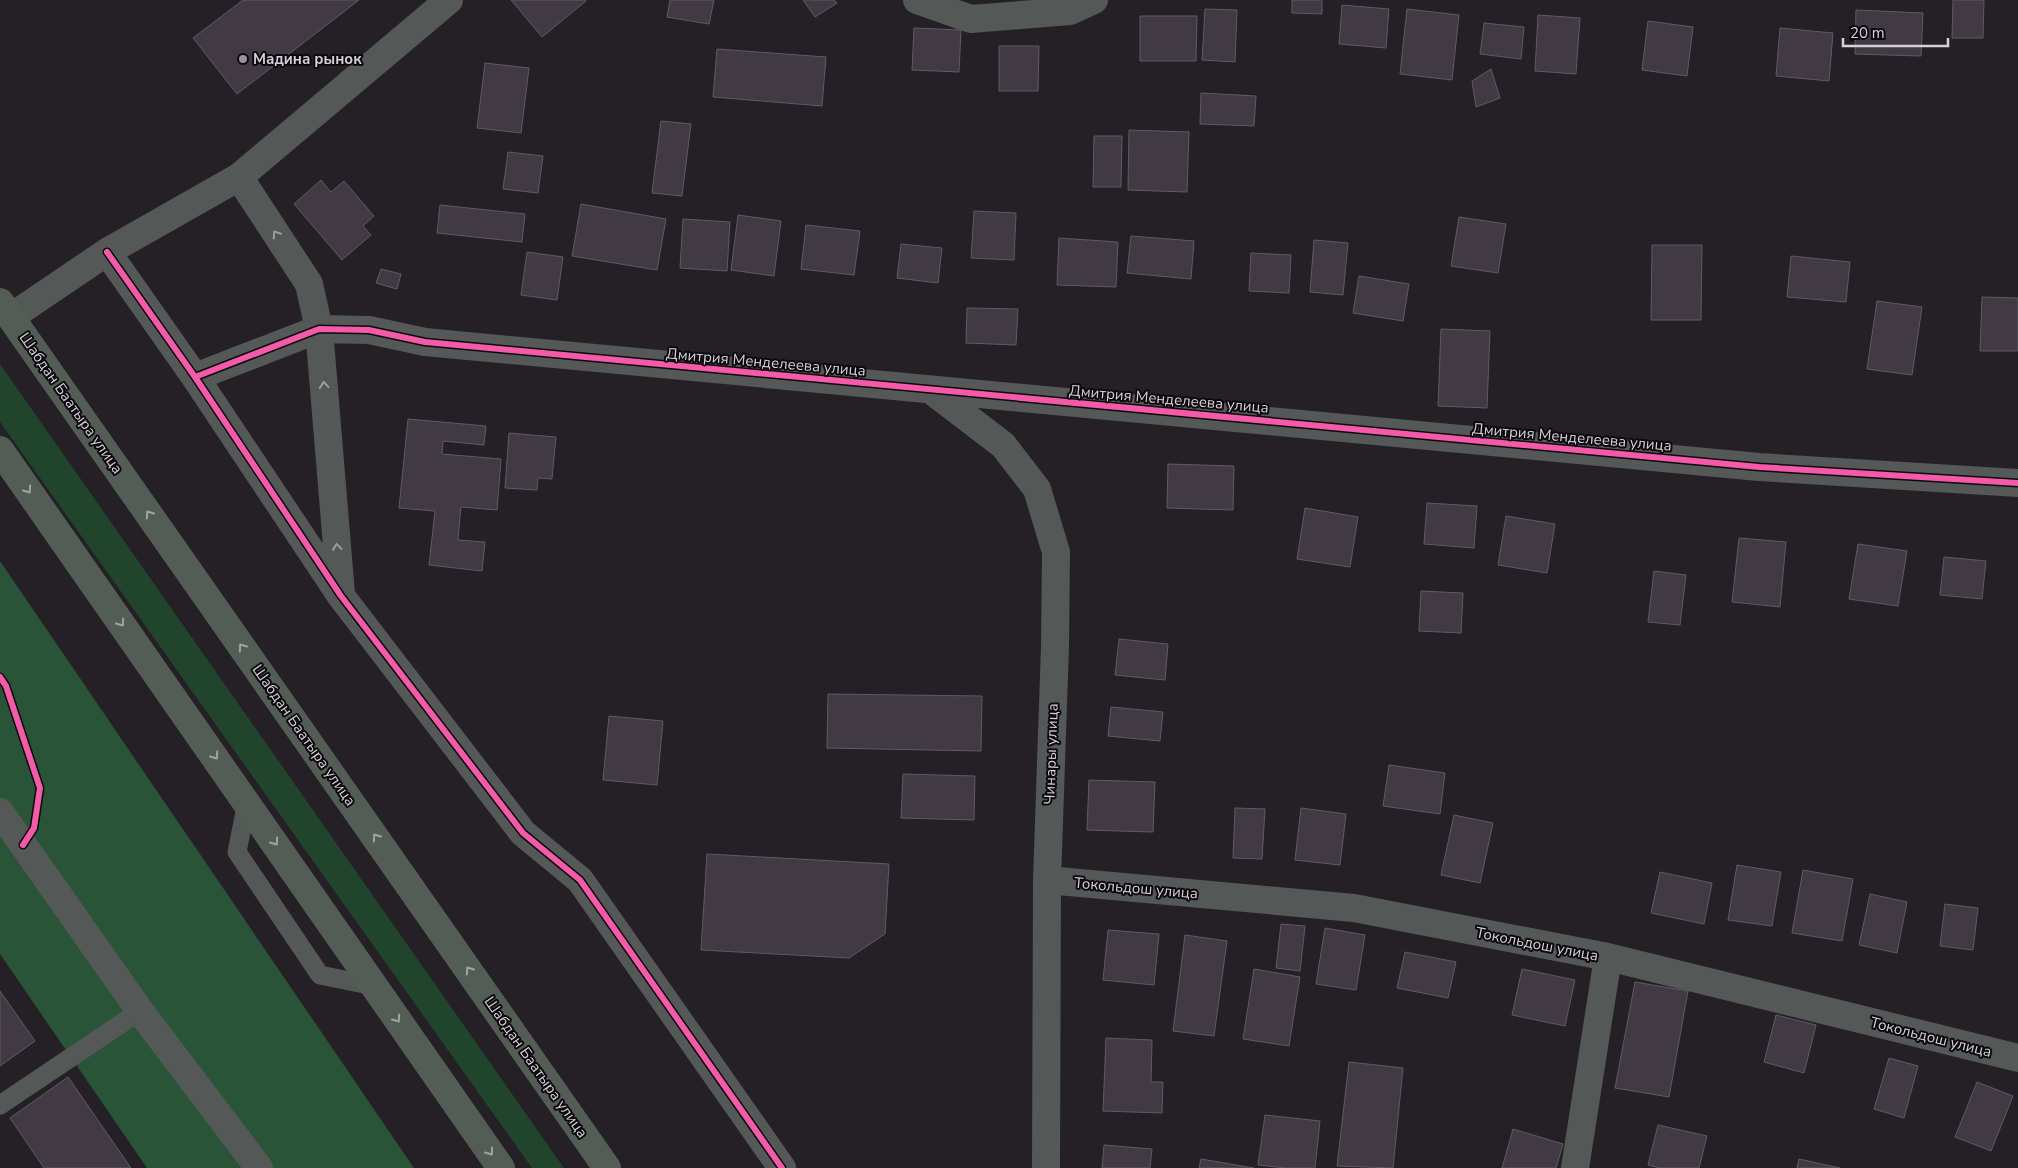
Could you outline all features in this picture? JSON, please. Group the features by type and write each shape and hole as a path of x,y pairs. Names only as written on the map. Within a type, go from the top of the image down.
{"main road":[{"name":"Шабдан Баатыра улица","path":"5,309 607,1168"},
{"path":"0,450 501,1168"}],"street":[{"path":"5,309 239,176 449,0"},
{"path":"918,0 971,19 1070,11 1094,0"},
{"path":"239,176 309,284 319,329 341,596"},
{"path":"106,252 195,377 341,596 523,832 580,880 782,1168"},
{"path":"195,377 319,329"},
{"name":"Дмитрия Менделеева улица","path":"319,329 369,330 425,342 1759,466 2018,483"},
{"name":"Чинары улица","path":"931,390 1003,445 1037,489 1056,552 1055,646 1047,880 1046,1168"},
{"path":"0,812 140,1011 259,1168"},
{"name":"Токольдош улица","path":"1047,880 1354,908 1608,958 2018,1058"},
{"path":"1575,1168 1608,958"}],"lane":[{"path":"247,802 237,852 320,975 374,986"},
{"path":"0,1105 140,1011"}],"green space":[{"path":"0,364 564,1168 532,1168 0,422"},
{"path":"0,561 414,1168 147,1168 0,954"}],"building":[{"path":"243,0 359,0 237,94 193,38"},
{"path":"511,0 585,0 586,1 542,37"},
{"path":"670,0 714,0 709,24 667,17"},
{"path":"803,0 834,0 837,3 815,17"},
{"path":"1292,0 1322,0 1322,14 1292,13"},
{"path":"1953,0 1984,0 1983,38 1952,38"},
{"path":"1342,5 1389,9 1386,48 1339,44"},
{"path":"1205,9 1237,10 1235,62 1202,60"},
{"path":"1407,9 1459,15 1452,80 1400,74"},
{"path":"1856,10 1923,13 1921,56 1855,54"},
{"path":"1538,15 1580,18 1576,74 1535,71"},
{"path":"1140,16 1197,16 1196,61 1140,61"},
{"path":"1648,21 1693,27 1687,76 1642,70"},
{"path":"1484,23 1524,27 1521,59 1480,54"},
{"path":"914,28 961,30 959,72 912,70"},
{"path":"1780,28 1833,33 1829,81 1776,76"},
{"path":"999,46 1039,46 1038,91 999,91"},
{"path":"717,49 826,57 822,106 713,97"},
{"path":"485,63 529,68 521,133 477,128"},
{"path":"1491,69 1500,98 1476,107 1472,81"},
{"path":"1201,93 1256,96 1254,126 1200,124"},
{"path":"661,121 691,124 682,196 652,193"},
{"path":"1129,130 1189,132 1187,192 1128,190"},
{"path":"1094,136 1122,136 1121,187 1093,187"},
{"path":"508,152 543,156 538,193 503,189"},
{"path":"321,180 331,192 344,181 374,216 363,226 371,235 342,260 294,204"},
{"path":"581,204 666,219 657,270 572,256"},
{"path":"440,205 525,214 522,242 437,233"},
{"path":"974,211 1016,213 1014,260 971,258"},
{"path":"738,215 781,221 774,276 731,270"},
{"path":"1459,217 1506,224 1498,273 1451,266"},
{"path":"683,219 730,222 727,271 680,268"},
{"path":"806,225 860,231 854,275 801,269"},
{"path":"1131,236 1194,241 1191,279 1127,273"},
{"path":"1059,238 1118,242 1116,287 1057,285"},
{"path":"1314,240 1348,243 1343,295 1310,292"},
{"path":"901,244 942,248 938,283 897,278"},
{"path":"1652,245 1702,245 1701,320 1651,320"},
{"path":"527,252 563,257 557,300 521,295"},
{"path":"1251,253 1291,255 1289,293 1249,291"},
{"path":"1791,256 1850,262 1846,302 1787,297"},
{"path":"381,269 401,274 397,289 376,283"},
{"path":"1359,276 1409,284 1403,321 1353,313"},
{"path":"1982,297 2018,298 2018,351 1980,351"},
{"path":"1877,301 1922,307 1912,375 1867,369"},
{"path":"967,308 1018,309 1016,345 966,343"},
{"path":"1441,329 1490,331 1487,408 1438,406"},
{"path":"408,419 486,426 484,445 443,441 442,454 501,459 497,510 461,507 458,540 485,542 482,571 429,565 435,511 399,508"},
{"path":"509,433 556,437 552,479 538,478 537,490 505,488"},
{"path":"1168,464 1234,466 1233,510 1167,508"},
{"path":"1427,503 1477,506 1474,548 1424,544"},
{"path":"1305,508 1358,517 1350,567 1297,559"},
{"path":"1506,516 1555,524 1547,573 1498,565"},
{"path":"1739,538 1786,542 1780,607 1732,602"},
{"path":"1858,544 1907,551 1898,606 1849,599"},
{"path":"1944,557 1986,561 1982,599 1940,595"},
{"path":"1654,571 1686,575 1680,625 1648,622"},
{"path":"1421,591 1463,593 1461,633 1419,631"},
{"path":"1119,639 1168,644 1165,680 1115,675"},
{"path":"828,694 982,696 981,751 827,748"},
{"path":"1111,707 1163,712 1160,741 1108,736"},
{"path":"609,716 663,721 657,785 603,780"},
{"path":"1389,765 1445,773 1440,814 1383,806"},
{"path":"903,774 975,776 974,820 901,818"},
{"path":"1089,780 1155,782 1153,832 1087,830"},
{"path":"1235,808 1265,809 1262,859 1233,858"},
{"path":"1301,808 1346,814 1340,865 1295,860"},
{"path":"1454,815 1493,823 1480,883 1441,875"},
{"path":"707,854 889,864 885,934 849,958 701,950"},
{"path":"1737,865 1781,872 1772,926 1728,920"},
{"path":"1803,870 1853,879 1842,941 1792,933"},
{"path":"1660,872 1712,883 1704,924 1651,913"},
{"path":"1870,894 1907,902 1897,953 1859,945"},
{"path":"1945,904 1978,908 1973,950 1940,946"},
{"path":"1281,924 1305,926 1300,971 1276,968"},
{"path":"1325,928 1365,935 1356,990 1316,984"},
{"path":"1108,930 1159,934 1154,985 1103,980"},
{"path":"1185,935 1227,941 1214,1036 1173,1031"},
{"path":"1405,952 1456,962 1448,998 1397,988"},
{"path":"1254,969 1300,977 1289,1046 1243,1039"},
{"path":"1522,969 1575,980 1565,1026 1512,1015"},
{"path":"1635,982 1688,991 1669,1097 1615,1088"},
{"path":"0,991 35,1041 0,1066"},
{"path":"1776,1015 1816,1025 1804,1073 1764,1062"},
{"path":"1106,1038 1152,1040 1151,1082 1163,1082 1162,1113 1103,1111"},
{"path":"1889,1058 1918,1066 1904,1118 1874,1109"},
{"path":"1349,1062 1403,1068 1393,1168 1337,1166"},
{"path":"68,1077 131,1168 44,1168 10,1118"},
{"path":"1977,1082 2013,1096 1991,1151 1955,1137"},
{"path":"1265,1115 1320,1121 1315,1168 1285,1168 1258,1165"},
{"path":"1658,1125 1707,1136 1699,1168 1660,1168 1648,1165"},
{"path":"1513,1129 1563,1144 1556,1168 1502,1168"},
{"path":"1104,1145 1152,1149 1150,1168 1102,1168"},
{"path":"1201,1159 1254,1168 1199,1168"},
{"path":"1799,1159 1840,1168 1797,1168"}],"cycle path":[{"path":"107,252 195,377 341,596 523,833 580,880 782,1168"},
{"path":"195,377 319,329 369,330 425,342 1759,467 2018,483"},
{"path":"0,677 6,686 40,788 34,828 23,845"}],"place":[{"name":"Мадина рынок","path":"243,59"}]}
